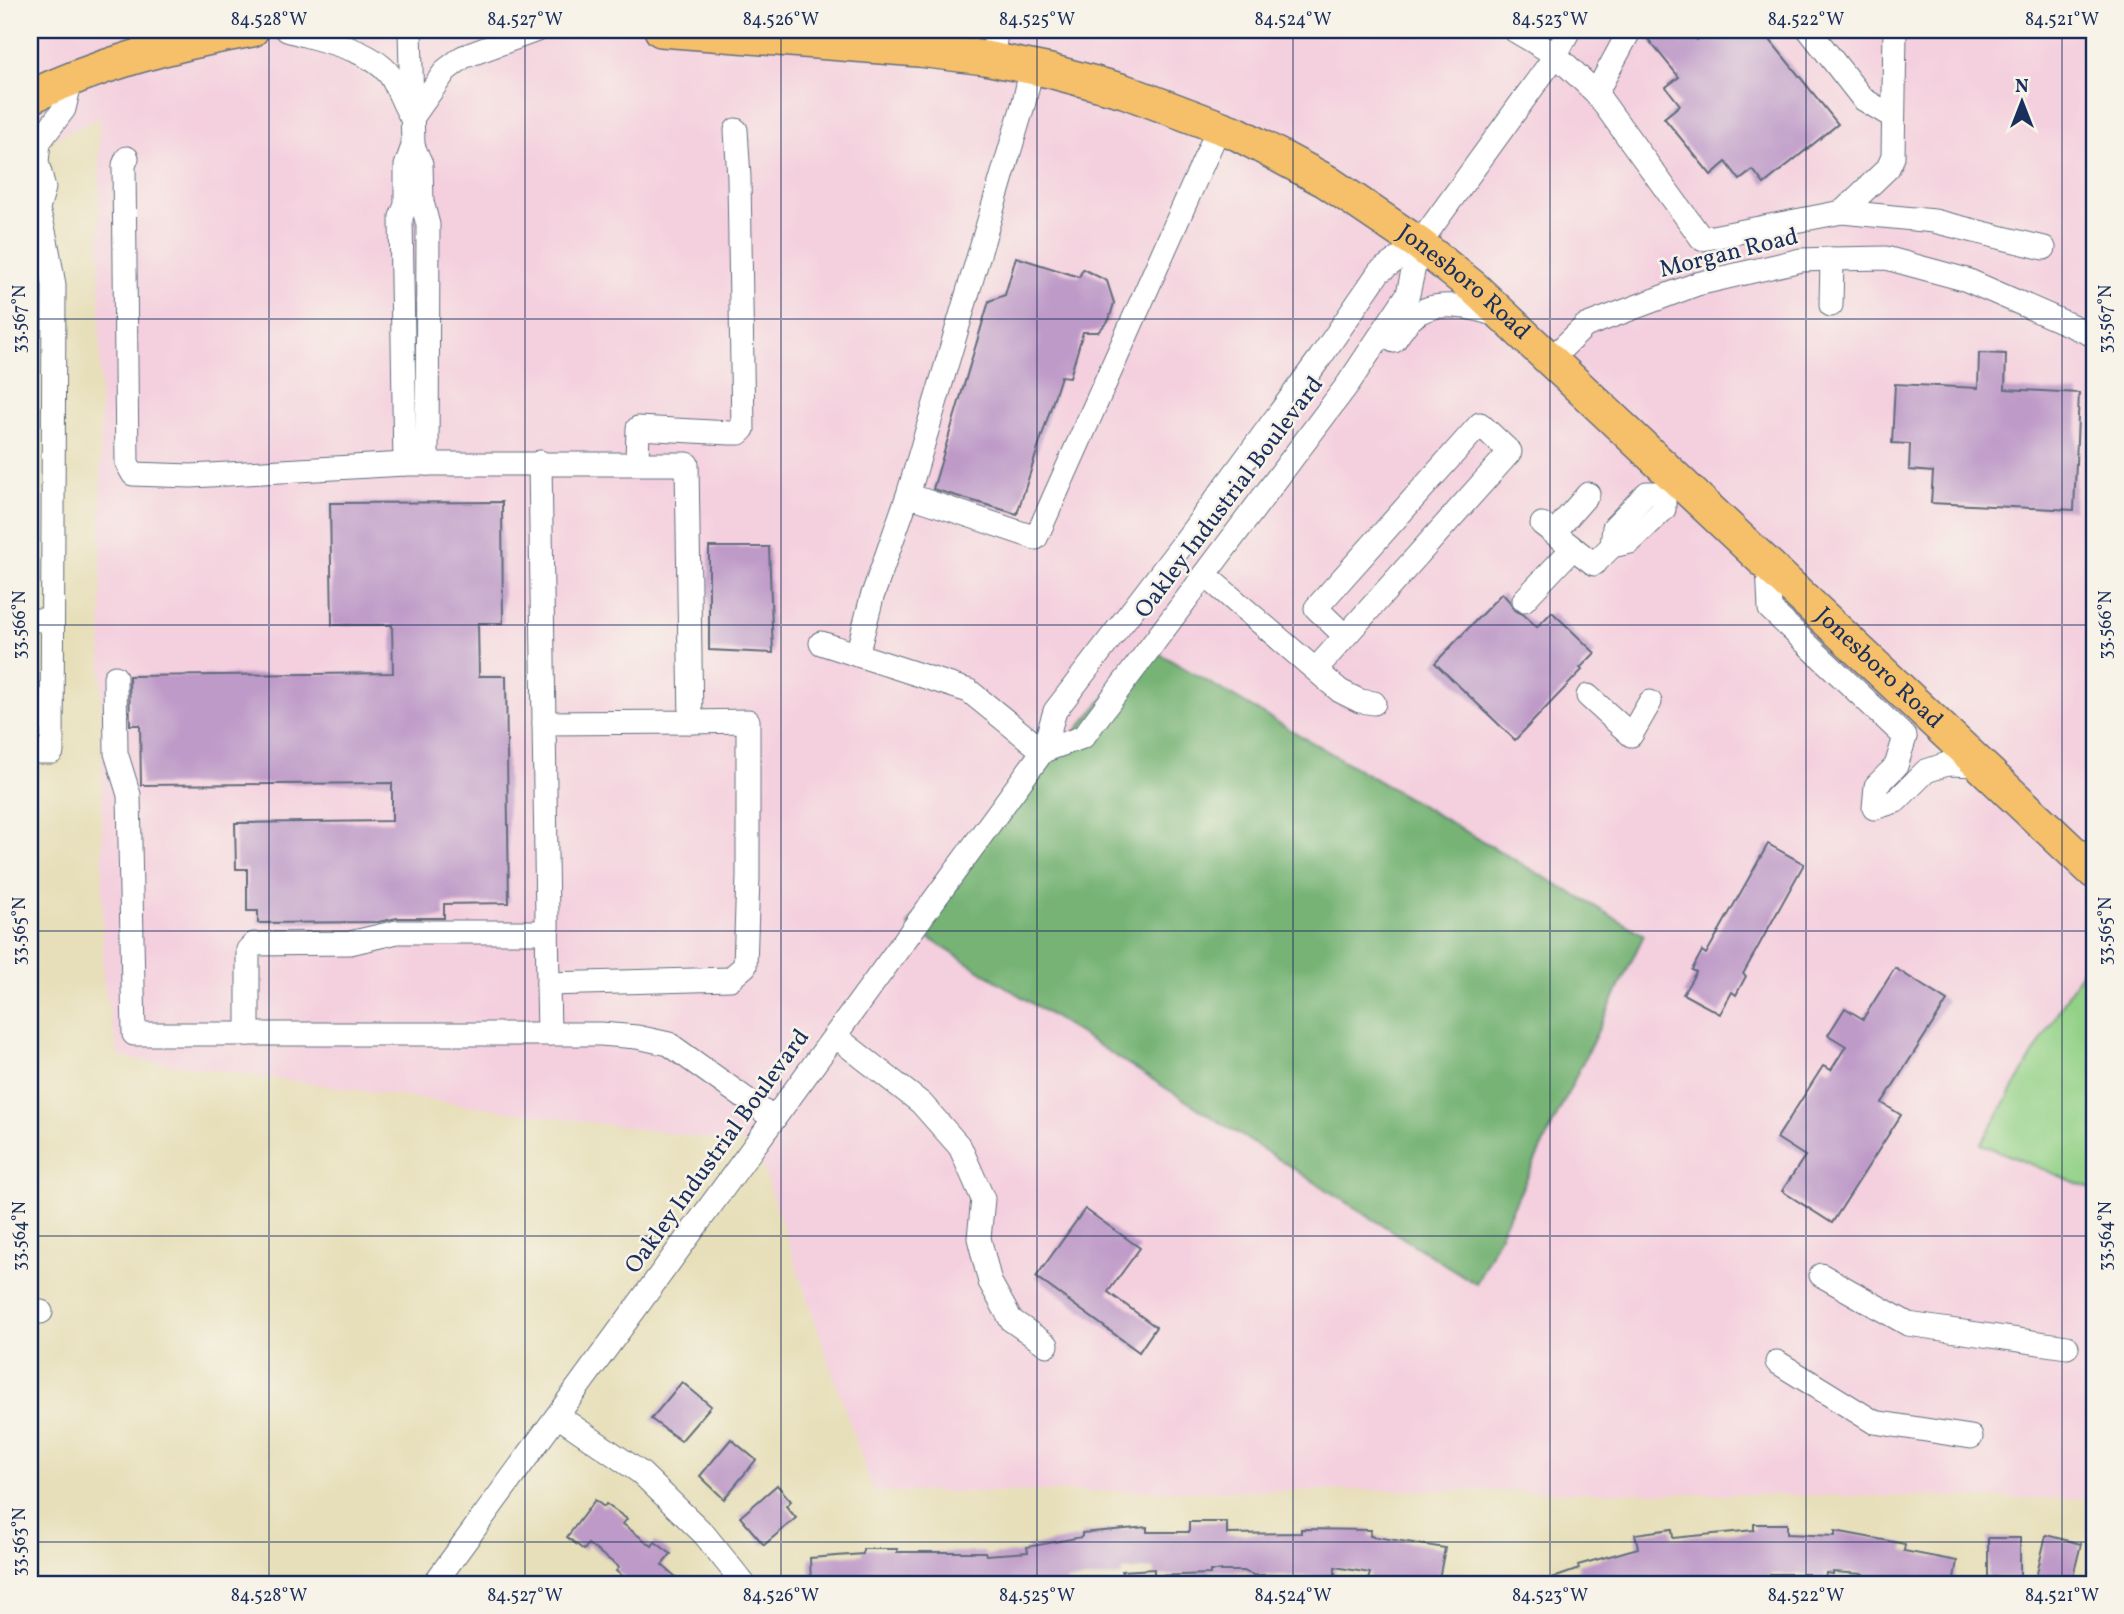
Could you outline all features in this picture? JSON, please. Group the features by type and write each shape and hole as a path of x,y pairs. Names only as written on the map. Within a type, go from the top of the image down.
{"highway":[{"path":"30,97 71,79 126,61 243,30"},
{"name":"Jonesboro Road","path":"661,30 722,32 919,50 995,45 1032,67 1146,98 1238,134 1326,181 1419,244 1473,287 1550,360 1671,485 1768,565 2094,872"}],"street":[{"path":"287,30 360,52 377,62 396,85 404,107 412,118"},
{"path":"410,30 413,146 406,166 406,205 401,217 416,464"},
{"path":"412,118 446,69 454,63 463,57 537,30"},
{"path":"1514,30 1556,55 1596,93 1702,239 1842,212 1934,221 2044,248"},
{"name":"Oakley Industrial Boulevard","path":"434,1584 1043,751 1055,711 1320,358 1379,272 1419,244 1556,55 1569,30"},
{"path":"1596,93 1630,30"},
{"path":"1809,30 1863,100 1893,117"},
{"path":"1842,212 1888,168 1893,157 1895,30"},
{"path":"857,655 872,597 908,495 1032,67"},
{"path":"30,752 52,752 41,702 41,620 54,285 34,212 44,188 37,162 39,142 64,109 71,79"},
{"path":"908,495 1036,538 1219,127"},
{"path":"637,463 638,428 730,432 743,429 736,130"},
{"path":"127,158 124,165 127,463 133,474 191,476 416,464 687,464 691,722"},
{"name":"Oakley Industrial Boulevard","path":"1043,751 1083,737 1348,384 1408,294 1419,244"},
{"path":"1831,305 1832,258"},
{"name":"Morgan Road","path":"1550,360 1585,326 1698,284 1801,260 1832,258 1886,258 1967,280 2093,335"},
{"path":"1281,473 1304,466 1411,317 1422,310 1439,306 1487,311 1507,319"},
{"path":"1315,669 1345,636 1510,452 1480,424 1316,608 1345,636"},
{"path":"540,462 549,1034"},
{"path":"1588,494 1548,528 1594,564 1612,546 1630,542 1664,509 1671,485"},
{"path":"1524,600 1573,548"},
{"path":"1768,565 1770,609 1905,737 1896,765 1876,786 1874,808 1896,801 1926,771 1947,764 1981,765"},
{"path":"1205,575 1340,691 1360,701 1374,703"},
{"path":"821,643 969,691 1043,751"},
{"path":"115,677 116,753 130,795 134,1034 549,1034 637,1037 669,1044 774,1119"},
{"path":"1588,696 1631,735 1650,702"},
{"path":"544,723 748,721 745,966 730,979 548,984"},
{"path":"248,1034 248,950 254,943 350,943 397,933 547,932"},
{"path":"835,1037 921,1103 960,1147 983,1199 979,1238 990,1282 1011,1320 1047,1345"},
{"path":"1821,1275 1908,1324 2067,1347"},
{"path":"1777,1362 1874,1422 1971,1437"},
{"path":"558,1416 641,1473 704,1534 744,1584"}],"shaded area":[{"path":"30,30 2094,30 2094,1499 1428,1490 873,1492 755,1145 119,1057 103,980 99,118 30,150","holes":["909,926 1644,935 1476,1284"]}],"green space":[{"path":"1148,647 1644,935 1476,1284 908,925"},
{"path":"2094,950 2094,1190 1981,1144"}],"building":[{"path":"1644,30 1689,30 1697,40 1711,30 1762,30 1838,124 1764,184 1753,170 1740,180 1726,162 1711,175 1664,118 1680,105 1666,87 1679,77 1643,33"},
{"path":"1016,257 1079,277 1083,269 1107,281 1114,303 1109,320 1098,332 1083,332 1070,377 1061,376 1017,514 933,489 989,301 1005,295"},
{"path":"1979,353 2006,354 2005,389 2079,393 2074,510 1931,503 1933,472 1909,470 1910,444 1892,443 1895,384 1978,388"},
{"path":"502,502 503,623 478,623 479,676 506,676 509,903 444,904 444,918 397,918 378,922 258,923 258,911 247,911 247,869 236,869 235,823 392,821 392,783 141,785 140,725 130,725 129,676 393,673 392,625 332,625 330,503"},
{"path":"709,547 769,547 773,653 709,650"},
{"path":"1502,593 1514,610 1523,614 1537,627 1552,612 1595,653 1515,740 1435,663"},
{"path":"1768,844 1804,864 1743,974 1746,976 1736,995 1732,992 1720,1014 1683,994 1696,972 1692,970 1702,951 1706,954"},
{"path":"1895,968 1947,1001 1882,1103 1901,1115 1832,1223 1782,1191 1805,1156 1777,1138 1823,1066 1831,1070 1846,1046 1828,1035 1845,1008 1863,1019"},
{"path":"1085,1209 1140,1248 1108,1292 1156,1327 1139,1352 1036,1277"},
{"path":"682,1382 711,1406 681,1441 651,1419"},
{"path":"731,1439 756,1460 724,1499 700,1476"},
{"path":"777,1485 791,1501 786,1506 796,1518 764,1545 740,1517"},
{"path":"595,1500 604,1507 606,1504 627,1519 623,1524 652,1546 655,1542 671,1554 662,1565 684,1584 633,1584 616,1571 619,1567 588,1544 584,1550 567,1537"},
{"path":"1189,1522 1227,1522 1227,1534 1301,1533 1301,1529 1371,1530 1370,1536 1445,1548 1438,1584 1391,1584 1368,1580 1370,1573 1335,1567 1335,1577 1253,1575 1244,1571 1154,1576 1154,1569 1122,1571 1122,1576 1067,1581 1068,1584 811,1584 810,1558 863,1554 863,1549 897,1549 897,1552 985,1552 986,1555 1028,1552 1027,1547 1082,1537 1082,1533 1147,1527 1147,1532 1189,1532"},
{"path":"1754,1524 1787,1524 1787,1534 1835,1536 1835,1531 1905,1544 1904,1551 1957,1561 1953,1584 1861,1584 1863,1574 1833,1572 1826,1573 1825,1580 1808,1579 1808,1574 1770,1574 1770,1577 1736,1577 1681,1584 1542,1584 1579,1569 1578,1565 1638,1548 1635,1534 1672,1529 1673,1538 1754,1530"},
{"path":"2046,1535 2081,1544 2072,1580 2062,1578 2060,1584 2035,1582"},
{"path":"1988,1538 2020,1538 2020,1578 1988,1577"}]}
